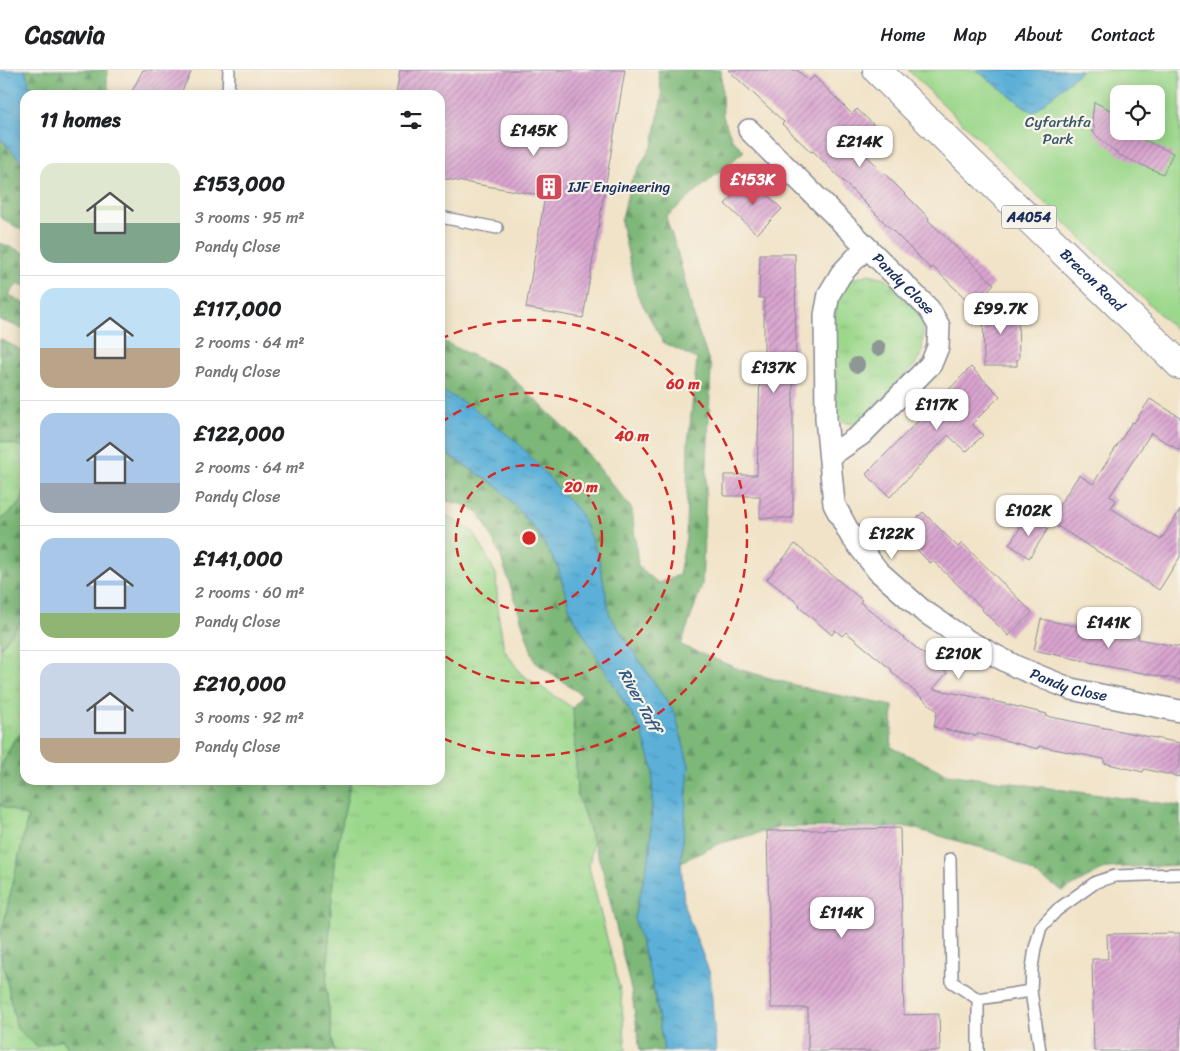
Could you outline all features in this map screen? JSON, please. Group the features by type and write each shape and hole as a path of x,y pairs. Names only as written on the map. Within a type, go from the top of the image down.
{"main road":[{"name":"Brecon Road","path":"877,70 1180,365"}],"street":[{"name":"Pandy Close","path":"750,130 929,309 939,326 938,347 931,364 862,434 830,456"},
{"name":"Pandy Close","path":"866,247 841,274 829,294 825,315 826,418 834,504 850,536 878,571 922,610 968,641 1017,667 1071,689 1180,710"}],"lane":[{"path":"228,90 229,70"},
{"path":"445,218 497,228"},
{"path":"950,859 952,982 978,999 1031,991"},
{"path":"1040,1051 1031,991 1034,955 1041,928 1057,910 1096,882 1115,876 1180,874"},
{"path":"978,999 978,1051"}],"green space":[{"path":"25,70 108,70 107,82 109,90 31,90"},
{"path":"658,70 721,70 723,117 732,139 744,151 666,217 697,328 711,367 702,585 681,645 741,670 816,691 893,706 891,747 947,774 1180,806 1180,865 1106,868 1063,891 1003,854 909,827 782,827 721,843 681,862 689,766 675,714 610,616 598,555 472,407 445,393 445,342 505,371 574,437 632,509 638,566 658,583 679,575 686,538 688,444 697,359 663,342 637,294 621,222 631,181 653,144 662,96"},
{"name":"Cyfarthfa Park","path":"908,70 1180,70 1180,334"},
{"path":"0,138 20,160 20,229 0,217"},
{"path":"0,243 20,251 20,284 18,283 9,295 20,301 20,327 0,320"},
{"path":"869,274 886,278 916,310 923,323 922,352 915,365 862,421 851,424 836,415 835,311 839,294 851,280"},
{"path":"0,339 20,349 20,446 0,441"},
{"path":"0,441 20,446 20,504 0,521"},
{"path":"445,454 499,487 538,533 558,567 571,613 641,730 653,769 650,854 634,918 653,985 664,1051 640,1051 632,994 603,871 577,793 573,708 582,695 535,662 500,554 480,514 462,504 445,501"},
{"path":"20,504 20,623 0,648 0,521"},
{"path":"446,515 474,532 496,574 498,613 504,649 521,674 573,708 577,793 593,843 589,867 621,994 626,1051 334,1051 326,988 334,863 350,785 445,785"},
{"path":"20,623 20,734 14,740 0,769 0,648"},
{"path":"20,734 20,785 350,785 334,863 326,988 334,1051 70,1051 62,1039 38,1047 17,1029 0,949 0,939 28,817 0,805 0,769 14,740"},
{"path":"0,805 28,816 0,939"},
{"path":"0,949 17,1029 62,1039 70,1051 0,1051"}],"water":[{"path":"0,70 25,70 31,90 20,90 20,160 0,138"},
{"path":"976,70 1082,70 1033,113"},
{"name":"River Taff","path":"445,393 472,407 518,443 580,513 598,555 610,616 675,714 689,766 681,862 684,906 710,974 716,1051 664,1051 653,985 634,918 650,854 653,769 641,730 571,613 558,567 538,533 499,487 445,454"}],"building":[{"path":"143,70 192,70 182,90 133,90"},
{"name":"IJF Engineering","path":"400,70 625,70 583,318 526,308 545,196 445,179 445,90 397,90"},
{"path":"728,70 797,70 809,81 814,76 852,114 857,109 877,128 858,147 929,218 928,220 994,284 973,306 933,267 931,269 813,151 811,152 782,124 784,122"},
{"path":"1094,102 1110,110 1110,140 1143,140 1173,153 1163,174 1119,155 1091,131 1095,131 1092,120"},
{"path":"750,178 782,209 757,234 725,204"},
{"path":"760,254 795,254 796,354 793,354 793,518 760,518 760,496 724,496 724,475 757,475 760,373 764,373 764,298 759,298"},
{"path":"1013,302 1013,313 1018,313 1019,359 1017,359 1017,366 984,366 983,303"},
{"path":"971,367 1000,396 972,424 983,435 966,452 948,435 890,497 866,474"},
{"path":"1150,399 1180,417 1180,451 1151,433 1110,496 1116,500 1111,508 1161,540 1180,510 1180,557 1159,590 1049,521 1079,475 1093,484 1132,422 1134,423"},
{"path":"923,512 958,547 962,543 1032,612 1009,636 933,561 930,563 901,534"},
{"path":"1028,516 1048,529 1029,558 1009,544"},
{"path":"795,544 862,600 860,602 947,673 933,689 985,699 1047,714 1046,716 1180,743 1180,777 1144,769 1143,772 1104,763 1104,759 1039,746 1038,749 977,733 977,736 934,727 937,711 892,670 846,632 842,636 835,630 832,635 799,607 800,605 767,579"},
{"path":"1041,619 1095,630 1096,627 1139,635 1138,639 1180,647 1180,680 1089,663 1034,650"},
{"path":"900,828 904,1015 939,1014 940,1051 808,1051 808,1008 771,1008 767,831"},
{"path":"1180,933 1180,1051 1094,1051 1092,959 1108,959 1107,934"}],"place":[{"name":"IJF Engineering","path":"549,187"}]}
